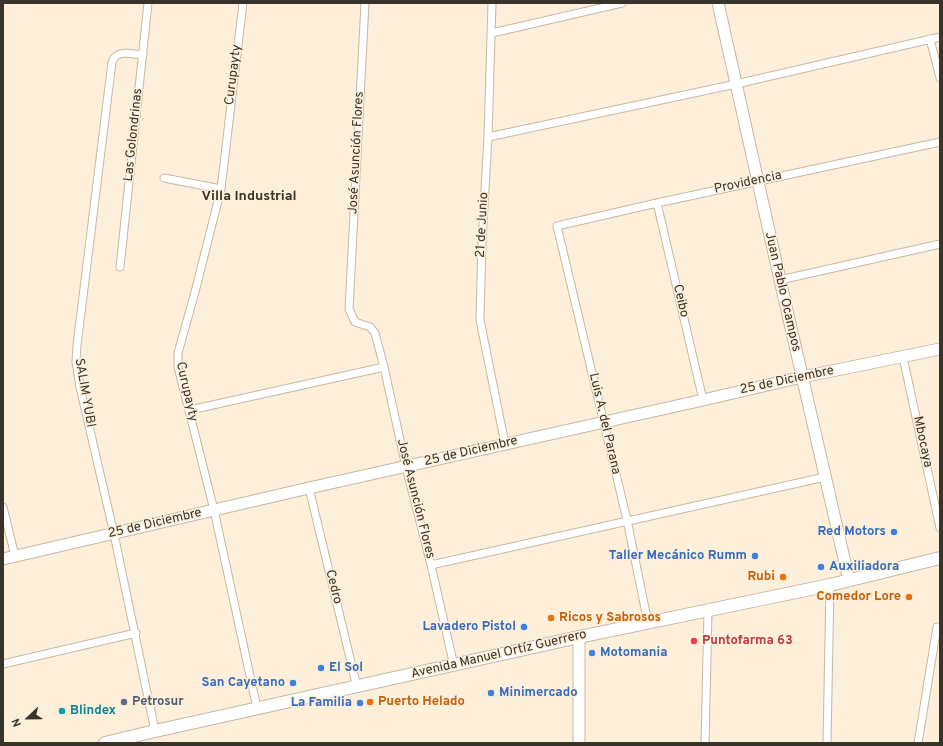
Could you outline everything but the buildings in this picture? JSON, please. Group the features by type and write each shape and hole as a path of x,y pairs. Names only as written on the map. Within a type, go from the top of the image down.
{"main road":[{"name":"Avenida Manuel Ortíz Guerrero","path":"105,743 256,708 454,666 579,637 830,585 940,558"}],"street":[{"name":"Las Golondrinas","path":"120,267 148,3"},
{"name":"Curupayty","path":"243,3 221,189 178,353 178,367 214,510 256,708"},
{"name":"José Asunción Flores","path":"366,3 349,310 355,321 370,327 375,333 454,666"},
{"name":"21 de Junio","path":"492,3 480,320 505,444"},
{"path":"492,33 622,3"},
{"name":"Juan Pablo Ocampos","path":"718,3 757,181 849,580"},
{"path":"488,137 736,84 940,37"},
{"path":"930,39 940,78"},
{"name":"SALIM YUBI","path":"143,56 120,54 114,57 112,62 76,350 76,362 80,387 136,633 155,731"},
{"name":"Providencia","path":"557,226 940,142"},
{"path":"164,178 221,189"},
{"name":"Ceibo","path":"657,203 703,400"},
{"name":"Luis A. del Parana","path":"557,226 627,520 648,623"},
{"path":"780,280 940,244"},
{"name":"25 de Diciembre","path":"3,559 309,488 802,377 940,349"},
{"name":"Mbocaya","path":"903,357 940,528"},
{"path":"190,410 384,367"},
{"path":"431,565 825,477"},
{"name":"Cedro","path":"309,488 358,687"},
{"path":"3,507 16,556"},
{"path":"827,743 830,585"},
{"path":"705,743 708,611"},
{"path":"918,743 937,627"},
{"path":"3,664 136,633"},
{"path":"579,637 579,743"}],"place":[{"name":"Red Motors","path":"894,532"},
{"name":"Taller Mecánico Rumm","path":"755,556"},
{"name":"Auxiliadora","path":"821,567"},
{"name":"Rubi","path":"783,577"},
{"name":"Comedor Lore","path":"909,597"},
{"name":"Ricos y Sabrosos","path":"551,618"},
{"name":"Lavadero Pistol","path":"524,627"},
{"name":"Puntofarma 63","path":"694,641"},
{"name":"Motomania","path":"592,653"},
{"name":"El Sol","path":"321,668"},
{"name":"San Cayetano","path":"293,683"},
{"name":"Minimercado","path":"491,693"},
{"name":"Petrosur","path":"124,702"},
{"name":"Puerto Helado","path":"370,702"},
{"name":"La Familia","path":"360,703"},
{"name":"Blindex","path":"62,711"}],"district":[{"name":"Villa Industrial","path":"249,197"}]}
